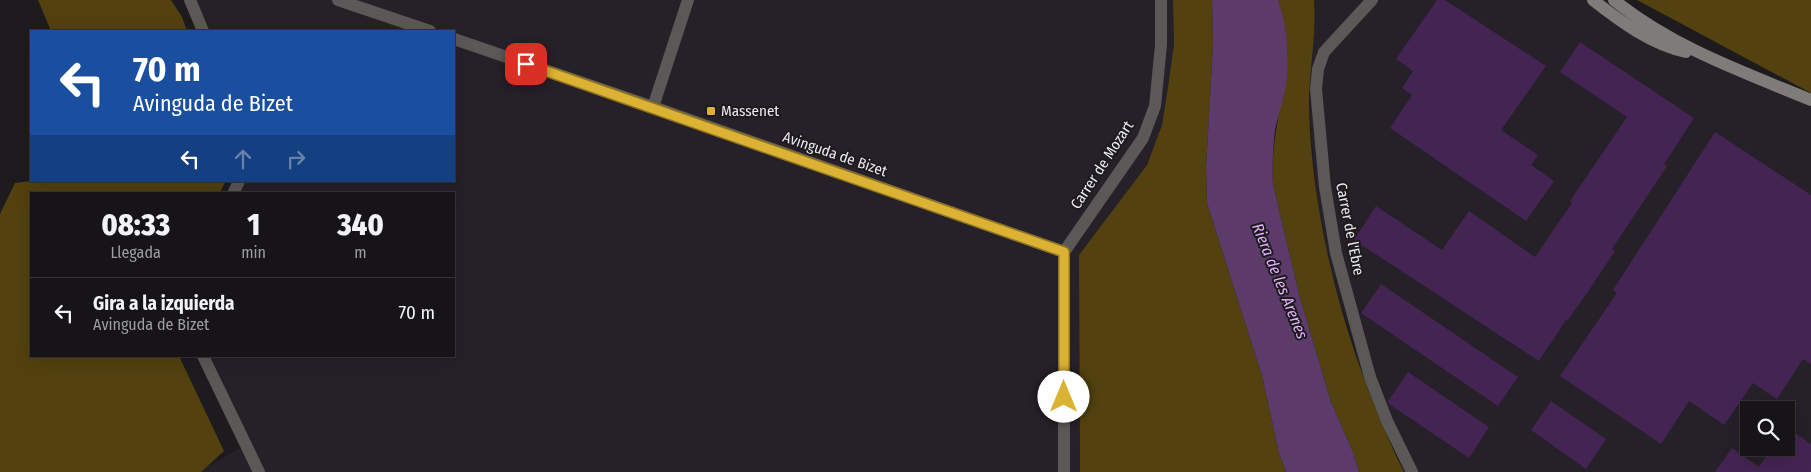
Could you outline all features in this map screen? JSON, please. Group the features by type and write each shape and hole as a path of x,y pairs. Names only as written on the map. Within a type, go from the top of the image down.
{"main road":[{"path":"1593,0 1612,15 1660,43 1676,50 1709,57"},
{"path":"1614,0 1658,30 1709,57 1811,100"}],"street":[{"path":"190,0 203,30"},
{"path":"338,0 427,30"},
{"path":"652,107 688,0"},
{"name":"Carrer de Mozart","path":"1064,252 1143,138 1154,106 1161,45 1161,0"},
{"name":"Carrer de l'Ebre","path":"1372,0 1324,52 1318,69 1316,89 1325,187 1336,253 1370,377 1387,421 1412,472"},
{"name":"Avinguda de Bizet","path":"455,40 652,107 1064,252"},
{"path":"1064,252 1064,472"},
{"path":"203,357 259,472"}],"shaded area":[{"path":"38,0 171,0 182,17 187,30 51,30"},
{"path":"190,0 1173,0 1174,44 1162,125 1147,165 1079,255 1080,472 198,472 244,446 203,357 455,357 455,192 234,192 239,182 455,182 455,30 203,30"},
{"path":"1173,0 1212,0 1213,44 1206,168 1207,203 1262,376 1279,453 1286,472 1080,472 1079,255 1147,165 1162,125 1174,44"},
{"path":"1278,0 1314,0 1315,14 1309,110 1312,157 1318,203 1338,296 1351,341 1367,386 1404,472 1359,472 1353,452 1331,402 1299,294 1273,184 1273,153 1287,54 1285,31"},
{"path":"1314,0 1614,0 1658,30 1811,96 1811,472 1404,472 1367,388 1329,264 1318,209 1309,110 1310,63 1315,21"},
{"path":"1637,0 1811,0 1811,93"},
{"path":"30,181 225,182 220,192 30,192 30,357 179,357 224,451 201,472 0,472 0,214 15,183"}],"water":[{"name":"Riera de les Arenes","path":"1212,0 1278,0 1286,31 1288,63 1285,90 1275,130 1273,184 1299,294 1331,402 1353,452 1359,472 1286,472 1279,453 1262,376 1207,203 1206,168 1213,44"}],"building":[{"path":"1437,0 1445,0 1546,66 1501,130 1538,155 1531,165 1554,181 1526,221 1390,128 1412,95 1402,88 1413,71 1396,59"},
{"path":"1580,42 1694,118 1664,164 1667,166 1612,249 1615,251 1539,361 1354,240 1376,206 1442,250 1469,211 1535,257 1572,203 1570,201 1627,117 1560,72"},
{"path":"1715,132 1811,195 1811,364 1803,359 1777,399 1753,383 1724,425 1689,401 1661,444 1560,376 1617,293 1613,290"},
{"path":"1381,284 1518,377 1498,406 1361,313"},
{"path":"1408,372 1489,427 1469,458 1389,404 1388,401"},
{"path":"1551,401 1606,439 1586,469 1531,430"},
{"path":"1795,433 1811,444 1811,472 1715,472 1732,448 1740,454 1740,456 1743,456 1759,467 1767,456 1795,456"}],"place":[{"name":"Massenet","path":"711,111"}],"route":[{"path":"526,64 1064,252 1064,397"}]}
